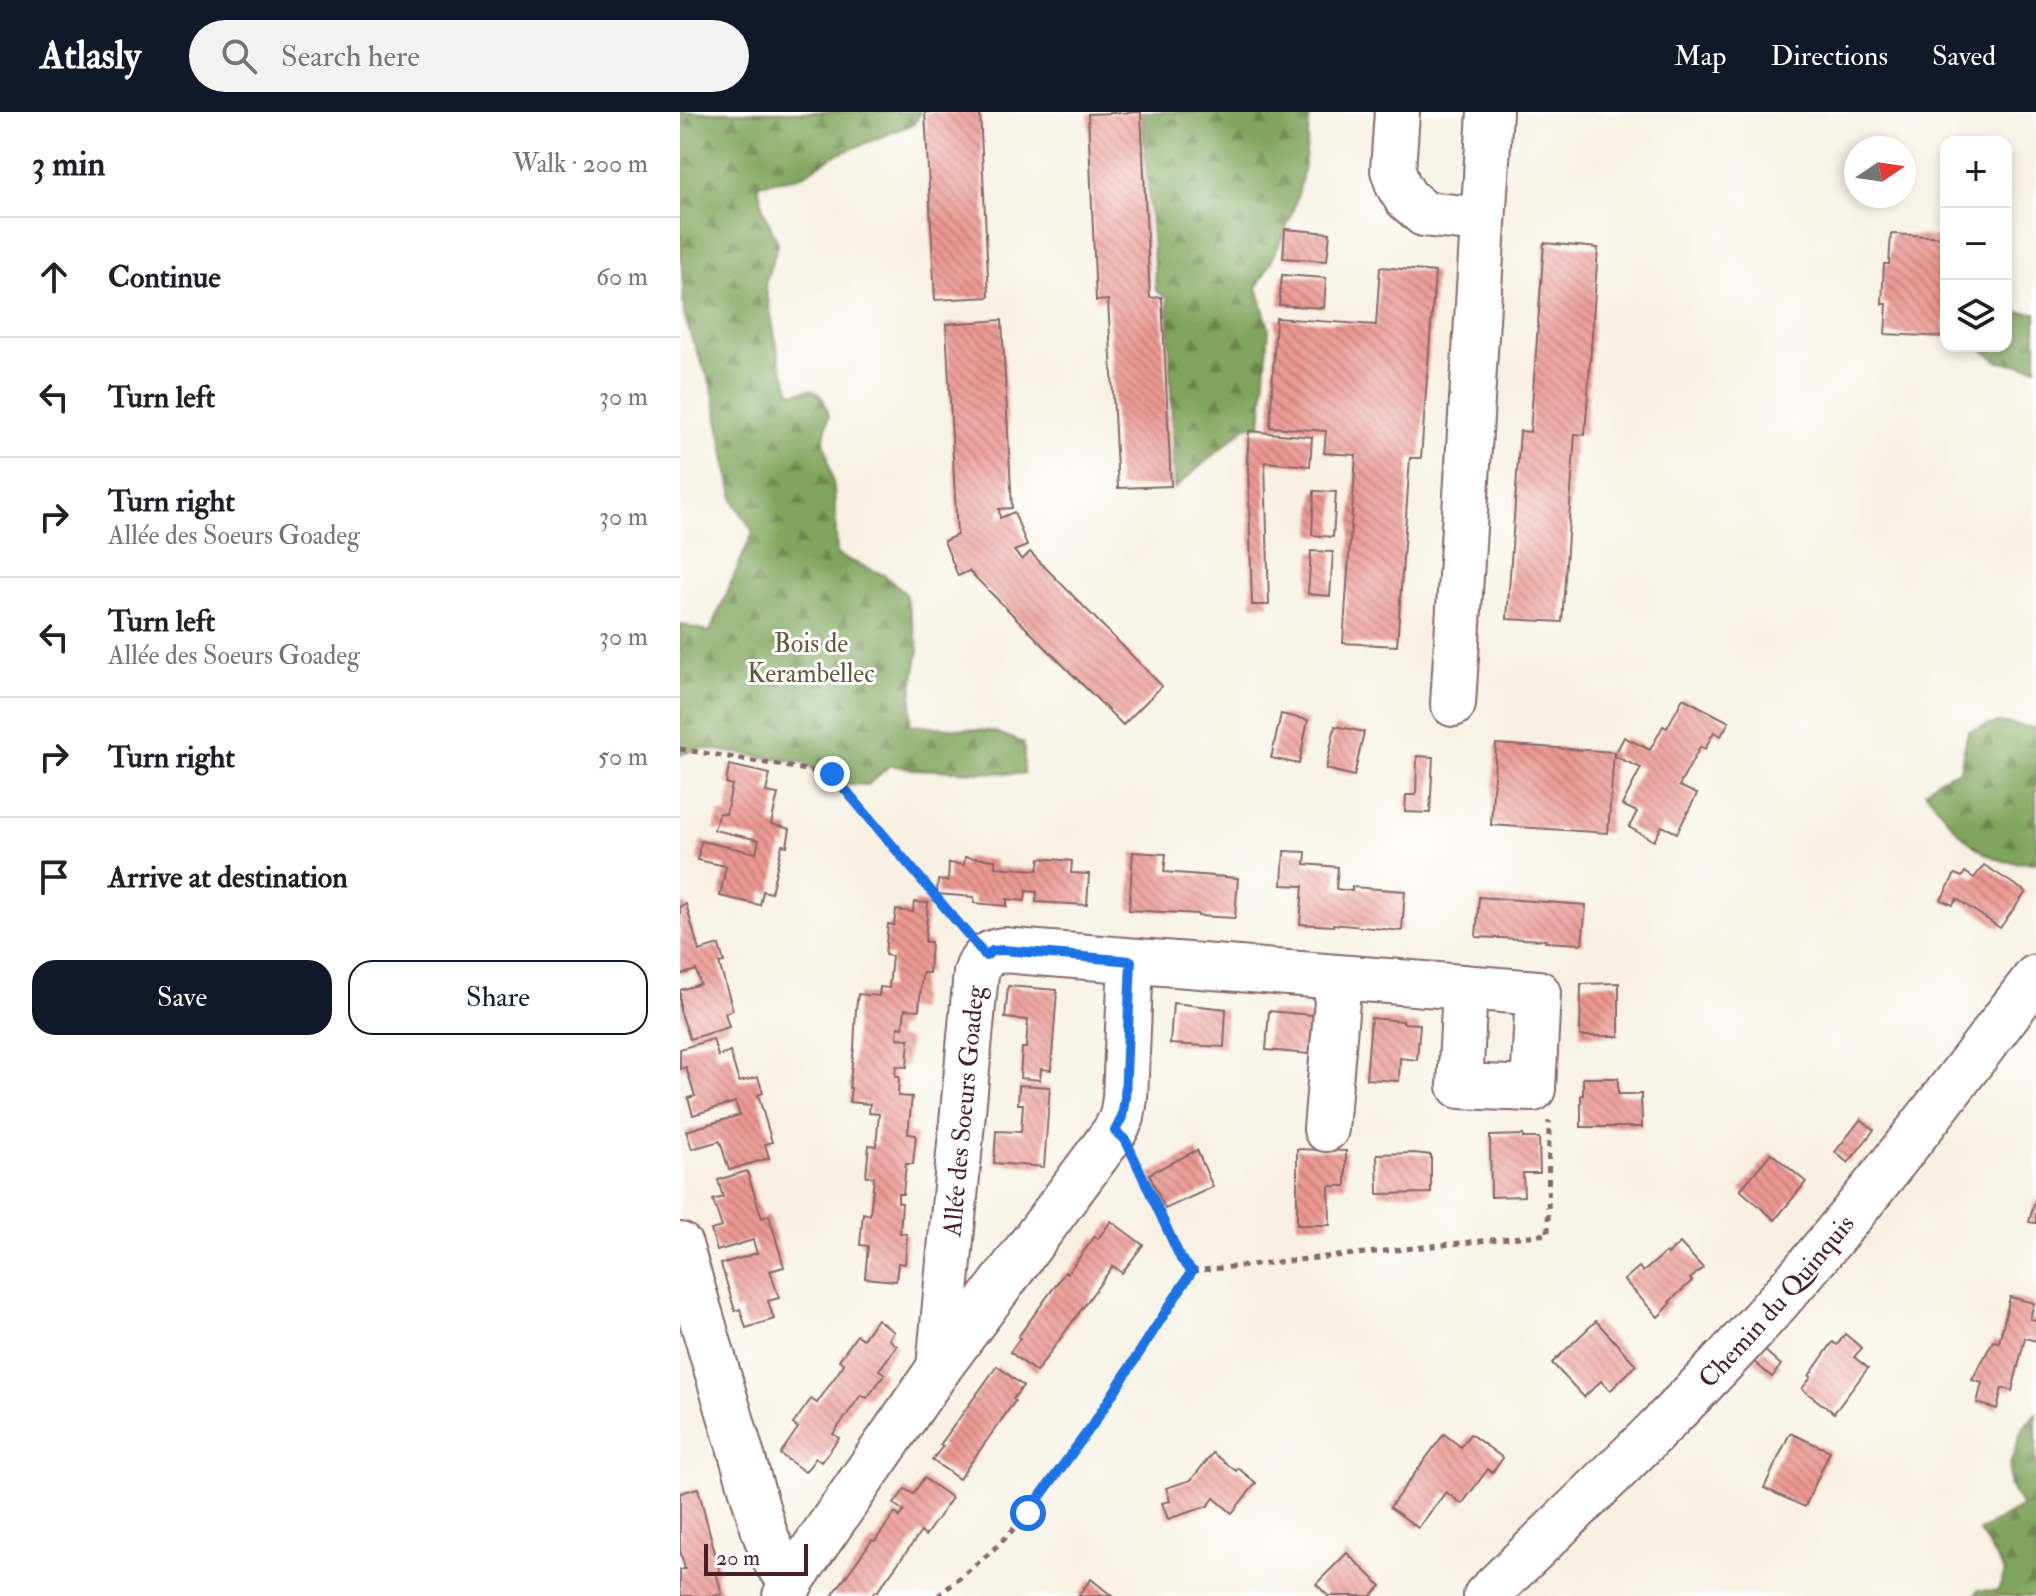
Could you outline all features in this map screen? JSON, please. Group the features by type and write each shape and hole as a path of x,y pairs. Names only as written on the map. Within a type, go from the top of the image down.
{"street":[{"path":"1397,112 1393,170 1406,198 1424,214 1483,220"},
{"path":"1453,704 1490,112"},
{"name":"Allée des Soeurs Goadeg","path":"939,1368 976,973 979,963 992,951 1538,993 1533,1089"},
{"name":"Allée des Soeurs Goadeg","path":"788,1588 939,1368 1115,1131 1122,1117 1125,1098 1131,961"},
{"name":"Chemin du Quinquis","path":"1486,1596 1666,1421 1747,1337 1946,1097 2036,977"},
{"path":"1326,1129 1339,978"},
{"path":"1465,987 1460,1086 1533,1089"},
{"path":"680,1245 764,1531 788,1588"}],"path":[{"path":"680,749 832,774 986,956"},
{"path":"1192,1271 1548,1234 1549,1112 1533,1089"},
{"path":"1115,1131 1126,1141 1181,1259 1192,1271"},
{"path":"938,1596 998,1546 1028,1513 1094,1423 1192,1271"}],"green space":[{"name":"Bois de Kerambellec","path":"680,112 921,112 914,124 836,155 799,177 758,184 763,209 778,243 765,284 780,362 792,393 811,389 822,396 829,415 824,439 834,488 837,555 884,575 905,593 919,649 910,725 992,731 1024,743 1024,774 913,769 890,765 868,785 831,783 805,763 700,748 680,755 680,624 710,632 753,532 734,502 712,387 684,314"},
{"path":"1142,112 1310,112 1298,194 1280,242 1257,287 1269,329 1261,425 1246,427 1174,489 1168,298 1156,291"},
{"path":"2012,311 2036,313 2036,367 1999,362 1986,352 2012,352"},
{"path":"1999,722 2036,728 2036,863 2004,861 1980,850 1950,823 1925,791 1939,779 1960,770 1968,731"},
{"path":"2036,1413 2036,1596 1975,1596 1978,1590 1998,1591 2005,1572 1979,1531 2022,1507 2009,1484 2010,1465 2022,1429"}],"building":[{"path":"925,112 980,112 989,297 935,300"},
{"path":"1141,112 1150,298 1162,297 1171,486 1118,488 1108,300 1096,301 1088,114"},
{"path":"1285,229 1330,233 1327,261 1283,258"},
{"path":"1891,234 1940,237 1940,337 1885,334 1887,304 1882,304 1884,264 1889,264"},
{"path":"1544,243 1598,248 1585,435 1575,434 1562,622 1507,619 1520,431 1530,432"},
{"path":"1380,267 1435,272 1421,458 1410,458 1397,646 1343,643 1356,455 1324,453 1326,431 1270,427 1276,318 1376,325"},
{"path":"1282,275 1326,278 1324,308 1279,305"},
{"path":"1002,320 1012,508 999,509 1000,518 1014,512 1027,546 1014,551 1022,560 1030,552 1162,686 1123,725 969,571 958,576 944,541 957,535 946,324"},
{"path":"1249,431 1312,437 1310,466 1265,462 1269,605 1252,605 1247,463"},
{"path":"1314,491 1336,492 1333,537 1312,535"},
{"path":"1311,551 1333,552 1330,596 1308,594"},
{"path":"1683,698 1729,722 1721,736 1714,732 1705,749 1700,747 1679,786 1697,794 1677,833 1662,826 1654,841 1629,827 1637,812 1622,805 1641,768 1614,756 1624,737 1650,750 1663,726 1667,728"},
{"path":"1281,714 1308,720 1299,764 1271,758"},
{"path":"1335,726 1364,732 1354,776 1326,769"},
{"path":"1496,744 1614,752 1608,833 1491,825"},
{"path":"1417,756 1433,757 1430,813 1405,812 1406,795 1416,795"},
{"path":"729,765 770,774 766,792 778,794 771,824 790,829 787,846 782,845 771,893 763,891 760,905 720,896 726,866 697,860 701,841 756,853 759,840 714,830 719,813 726,814 732,785 726,783"},
{"path":"1284,851 1306,852 1305,864 1338,867 1336,889 1352,891 1352,887 1405,891 1402,931 1300,924 1303,886 1282,885"},
{"path":"1133,852 1166,854 1164,872 1238,878 1235,918 1129,910"},
{"path":"965,857 995,860 995,867 1038,870 1040,858 1072,861 1071,873 1089,874 1087,905 1036,902 1037,892 1026,891 1025,901 1007,899 1007,906 974,903 974,897 937,894 938,880 948,881 949,863 964,865"},
{"path":"1984,865 2026,892 2000,928 1957,899 1953,905 1941,900 1955,874 1962,877 1965,872 1974,878"},
{"path":"1479,897 1586,905 1582,944 1476,937"},
{"path":"914,902 928,903 925,942 931,942 929,973 922,973 919,1010 905,1009 903,1028 898,1027 897,1038 909,1039 907,1067 896,1066 898,1096 912,1097 908,1134 916,1135 913,1164 906,1164 903,1194 898,1194 898,1202 902,1203 900,1233 907,1234 905,1264 898,1263 896,1281 865,1278 868,1246 860,1245 863,1213 870,1215 874,1177 866,1176 869,1145 876,1146 879,1114 869,1113 870,1104 849,1102 849,1088 858,994 879,996 880,987 889,988 892,956 885,955 888,924 894,925 896,910 913,912"},
{"path":"686,904 699,951 719,945 724,962 719,963 733,1010 725,1013 729,1027 690,1039 680,1010 680,990 700,984 696,970 680,975 680,906"},
{"path":"1619,983 1619,1036 1580,1036 1581,984"},
{"path":"1008,986 1057,990 1051,1070 1041,1069 1040,1080 1020,1078 1028,1020 1005,1018"},
{"path":"1173,1003 1226,1009 1224,1047 1170,1044"},
{"path":"1269,1011 1322,1016 1319,1055 1266,1050"},
{"path":"1371,1018 1420,1024 1417,1060 1400,1058 1399,1081 1366,1079"},
{"path":"713,1039 718,1056 730,1052 739,1082 758,1077 763,1093 758,1095 772,1142 765,1144 769,1158 729,1170 720,1141 692,1149 686,1131 740,1115 735,1102 693,1115 688,1098 695,1096 686,1067 680,1069 680,1049"},
{"path":"1583,1078 1618,1078 1618,1094 1641,1094 1642,1127 1581,1127"},
{"path":"1019,1085 1050,1087 1044,1167 994,1163 996,1131 1021,1132 1023,1104 1018,1104"},
{"path":"1861,1119 1874,1130 1848,1163 1835,1152"},
{"path":"1523,1135 1523,1138 1539,1138 1540,1173 1523,1173 1524,1196 1491,1197 1490,1136"},
{"path":"1297,1149 1346,1151 1346,1186 1329,1186 1330,1225 1297,1225"},
{"path":"1197,1150 1213,1187 1165,1209 1149,1174"},
{"path":"1771,1153 1806,1182 1775,1220 1740,1190"},
{"path":"1377,1154 1431,1155 1431,1193 1378,1194"},
{"path":"747,1171 762,1218 769,1215 784,1267 770,1271 779,1298 768,1301 774,1319 746,1328 740,1309 735,1311 721,1264 757,1253 753,1240 717,1251 711,1230 722,1227 713,1200 723,1197 718,1180"},
{"path":"2036,1199 2036,1223 2029,1222"},
{"path":"1111,1221 1143,1245 1122,1273 1113,1266 1036,1372 1010,1352 1065,1272 1067,1274 1095,1236 1098,1239"},
{"path":"1680,1243 1703,1268 1658,1317 1624,1280 1639,1267 1643,1272"},
{"path":"2010,1297 2034,1303 2030,1319 2036,1320 2036,1341 2025,1338 2012,1391 2002,1388 1997,1409 1977,1403 1982,1383 1972,1380 1993,1341 1999,1342"},
{"path":"877,1319 894,1332 889,1339 897,1346 879,1370 885,1374 867,1398 861,1395 833,1434 839,1438 821,1462 816,1458 805,1472 780,1454 798,1428 793,1424 811,1399 817,1403 844,1364 839,1360 857,1335 863,1339"},
{"path":"1596,1321 1636,1365 1610,1391 1601,1381 1584,1397 1552,1363"},
{"path":"1845,1334 1862,1348 1854,1357 1868,1368 1834,1413 1802,1389 1833,1342 1837,1345"},
{"path":"1763,1349 1781,1365 1772,1377 1753,1361"},
{"path":"997,1366 1023,1386 959,1479 932,1460"},
{"path":"1790,1433 1830,1451 1805,1507 1764,1488"},
{"path":"1444,1434 1461,1447 1470,1434 1503,1458 1492,1473 1488,1469 1462,1504 1446,1492 1418,1528 1390,1507"},
{"path":"1213,1453 1256,1483 1232,1513 1214,1498 1208,1506 1168,1519 1162,1503 1170,1501 1166,1488 1191,1480"},
{"path":"924,1478 952,1498 925,1536 921,1532 871,1596 832,1596 895,1513 900,1517 904,1511 894,1504 905,1489 913,1494"},
{"path":"698,1488 720,1572 716,1573 722,1594 682,1596 680,1570 685,1569 680,1551 680,1493"},
{"path":"1347,1553 1381,1586 1371,1596 1328,1596 1316,1584"},
{"path":"1091,1579 1112,1596 1078,1596"}],"route":[{"path":"832,774 986,956 992,951 1003,950 1131,961 1125,1098 1122,1117 1115,1131 1126,1141 1181,1259 1192,1271 1094,1423 1028,1513"}]}
